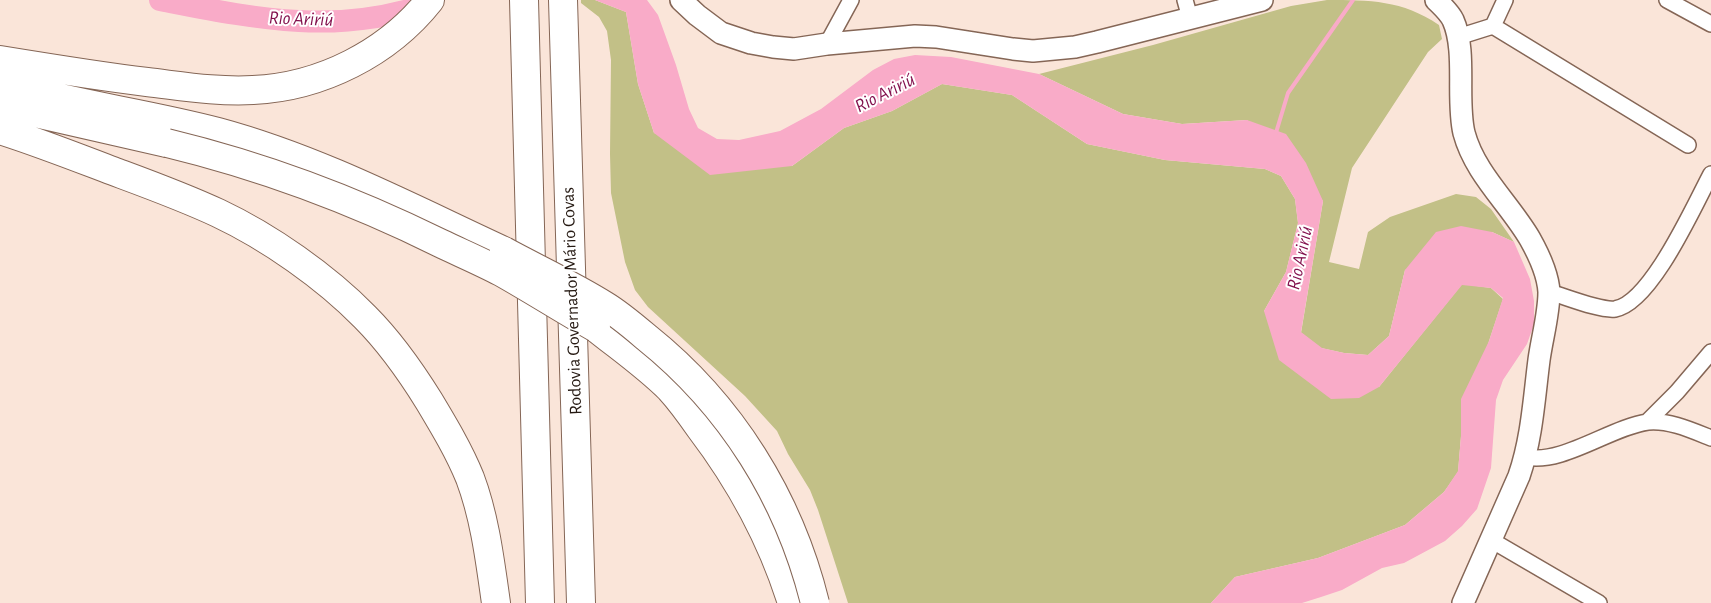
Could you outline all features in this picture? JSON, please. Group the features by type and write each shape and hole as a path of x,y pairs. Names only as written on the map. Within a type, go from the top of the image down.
{"highway":[{"path":"0,60 203,89 252,90 281,87 320,78 358,60 392,38 430,0"},
{"path":"524,0 540,603"},
{"name":"Rodovia Governador Mário Covas","path":"563,0 581,603"},
{"path":"0,83 171,132 208,152 306,185 375,212 501,272 596,328 671,390 723,458 764,529 782,571 792,603"},
{"path":"0,105 171,132 218,132 256,144 374,190 504,251 605,305 661,349 690,376 726,417 744,442 776,496 789,524 801,554 815,603"},
{"path":"0,130 27,138 219,214 277,247 330,285 365,317 410,372 458,451 470,479 479,509 486,539 496,603"}],"main road":[{"path":"681,0 712,27 734,38 773,47 794,49 915,36 936,37 1013,49 1052,50 1097,42 1188,9 1262,0"},
{"path":"1436,0 1446,9 1453,21 1458,37 1462,116 1464,132 1470,151 1478,166 1530,238 1542,265 1549,292 1526,457 1463,603"}],"street":[{"path":"827,44 851,0"},
{"path":"1458,37 1493,26 1505,0"},
{"path":"1667,0 1711,24"},
{"path":"1493,26 1688,145"},
{"path":"1549,292 1601,308 1615,309 1626,305 1638,296 1660,270 1711,174"},
{"path":"1647,422 1677,392 1711,352"},
{"path":"1526,457 1536,459 1556,454 1647,422 1675,425 1711,438"},
{"path":"1491,540 1599,603"}],"shaded area":[{"path":"581,0 595,0 626,12 638,84 654,133 792,166 844,128 892,111 942,84 1012,95 1087,144 1165,160 1265,169 1281,176 1295,199 1298,223 1286,272 1264,311 1379,387 1462,284 1491,288 1503,299 1461,436 1458,472 1444,492 1405,525 1318,558 1235,577 1211,603 848,603 810,490 788,454 777,431 745,396 648,307 635,290 625,262 611,193 611,60 607,31 599,17 581,3"},
{"path":"1327,0 1372,1 1399,6 1439,25 1442,39 1428,52 1352,168 1329,262 1359,269 1368,232 1390,217 1456,194 1476,197 1491,209 1514,242 1492,232 1405,270 1389,336 1368,355 1344,353 1321,348 1301,333 1323,201 1247,120 1182,124 1123,114 1039,74 1153,45 1291,6"}],"water":[{"path":"595,0 647,0 658,15 689,109 698,128 717,139 739,140 780,131 821,109 873,70 894,59 915,55 951,57 1039,74 1123,114 1182,124 1247,120 1286,134 1306,163 1323,201 1301,332 1322,348 1344,353 1368,355 1389,336 1405,270 1436,232 1461,226 1492,232 1514,242 1530,279 1534,301 1534,324 1527,344 1503,380 1496,400 1491,468 1477,509 1445,541 1404,563 1382,568 1342,590 1302,603 1211,603 1235,577 1318,558 1405,525 1444,492 1458,471 1461,436 1461,399 1489,341 1503,298 1491,288 1462,285 1379,387 1359,398 1331,399 1279,360 1264,311 1286,272 1298,223 1295,199 1281,176 1265,169 1165,160 1087,144 1012,95 942,84 892,111 844,128 792,166 710,175 654,133 638,84 626,12"}],"waterway":[{"name":"Rio Aririú","path":"160,0 261,18 327,22 394,14 428,4"},
{"path":"1275,136 1288,93 1353,0"}]}
